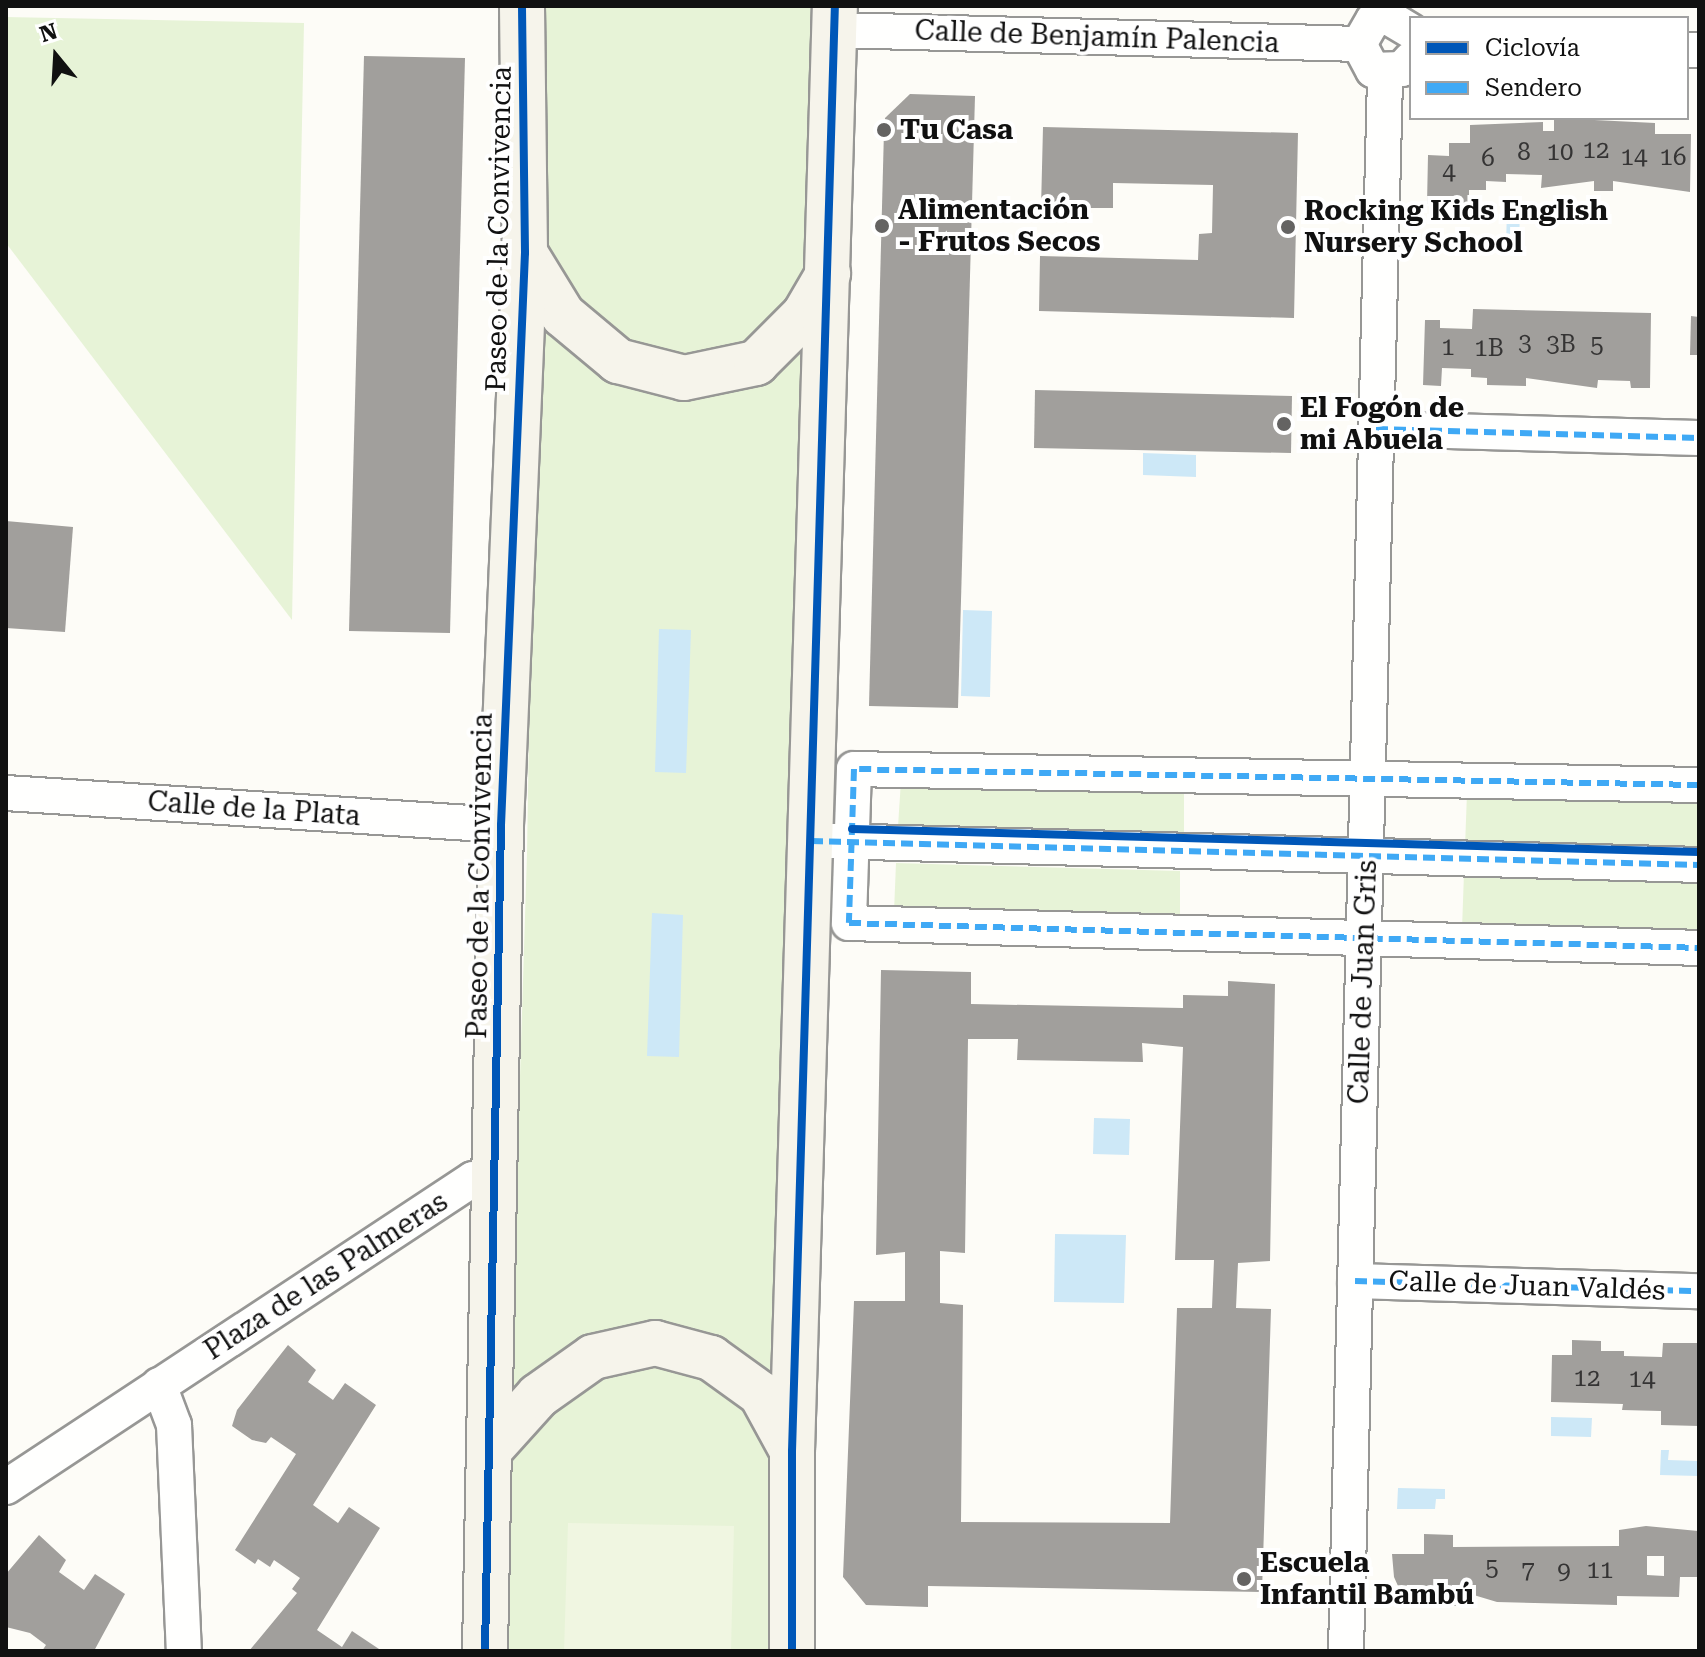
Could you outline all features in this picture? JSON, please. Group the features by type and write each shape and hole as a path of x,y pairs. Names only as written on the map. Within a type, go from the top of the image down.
{"street":[{"name":"Paseo de la Convivencia","path":"485,1651 493,1446 501,825 525,253 522,6"},
{"name":"Paseo de la Convivencia","path":"792,1651 792,1451 831,841 828,274 836,18"},
{"name":"Calle de Benjamín Palencia","path":"836,18 1359,44"},
{"path":"1396,18 1373,20 1359,44 1362,58 1398,66"},
{"name":"Calle de Juan Gris","path":"1346,1651 1376,429 1398,66"},
{"name":"Paseo de la Convivencia","path":"525,253 563,315 618,361 684,378 756,363 804,315 828,274"},
{"path":"1376,429 1699,438"},
{"path":"1699,785 854,769 831,841 849,923 1699,948"},
{"name":"Calle de la Plata","path":"6,793 501,825"},
{"path":"831,841 1699,865"},
{"name":"Plaza de las Palmeras","path":"6,1487 473,1179 496,1178"},
{"name":"Calle de Juan Valdés","path":"1355,1281 1699,1291"},
{"name":"Paseo de la Convivencia","path":"493,1446 538,1396 593,1357 655,1343 711,1358 761,1394 792,1451"},
{"path":"159,1385 174,1425 184,1651"}],"green space":[{"path":"541,6 816,6 777,1651 502,1651 527,853"},
{"path":"6,17 304,23 292,620 6,243"},
{"path":"901,780 1184,789 1184,834 898,827"},
{"path":"1467,793 1699,797 1699,851 1465,847"},
{"path":"896,863 1180,871 1180,922 894,912"},
{"path":"1464,873 1699,881 1699,937 1462,929"},
{"path":"568,1523 734,1526 731,1651 564,1651"}],"water":[{"path":"1507,205 1520,205 1519,251 1506,250"},
{"path":"1143,453 1196,455 1196,477 1143,475"},
{"path":"963,610 992,611 990,697 961,696"},
{"path":"659,629 691,630 686,773 655,772"},
{"path":"652,913 683,915 679,1057 647,1056"},
{"path":"1094,1118 1130,1119 1129,1155 1093,1154"},
{"path":"1055,1234 1126,1235 1124,1303 1054,1302"},
{"path":"1551,1417 1592,1418 1591,1437 1551,1436"},
{"path":"1661,1450 1669,1450 1668,1460 1698,1461 1698,1476 1660,1475"},
{"path":"1398,1488 1445,1489 1445,1499 1436,1499 1435,1509 1397,1509"}],"building":[{"path":"364,56 465,58 450,633 349,631"},
{"path":"910,94 975,96 958,708 869,706 884,130 885,118"},
{"path":"1554,120 1594,120 1655,123 1655,134 1691,134 1690,192 1613,181 1613,191 1594,191 1594,181 1541,188 1542,175 1506,174 1506,182 1486,181 1486,190 1469,190 1469,204 1427,204 1428,155 1449,156 1449,143 1470,143 1470,125 1543,122 1543,131 1554,131"},
{"path":"1043,127 1298,133 1294,318 1039,311 1040,256 1198,260 1199,234 1212,233 1213,185 1113,183 1113,208 1041,208"},
{"path":"1473,309 1651,313 1650,388 1631,388 1630,381 1598,380 1597,388 1526,378 1526,386 1487,385 1487,378 1471,377 1471,369 1442,368 1441,386 1423,385 1425,320 1440,320 1440,328 1472,329"},
{"path":"1691,316 1699,317 1699,355 1690,355"},
{"path":"1035,390 1292,396 1291,453 1034,448"},
{"path":"6,521 73,527 65,632 6,628"},
{"path":"881,970 971,972 971,1004 1183,1008 1183,995 1228,996 1228,981 1275,984 1270,1261 1238,1263 1236,1308 1271,1309 1262,1592 928,1586 928,1607 866,1605 843,1577 854,1301 905,1301 905,1252 876,1255","holes":["968,1039 1018,1039 1017,1060 1143,1062 1142,1043 1183,1047 1175,1260 1214,1260 1212,1308 1177,1308 1170,1523 961,1522 963,1305 940,1303 940,1251 965,1253"]},
{"path":"1572,1340 1601,1341 1601,1351 1624,1351 1624,1356 1662,1357 1663,1343 1699,1343 1699,1426 1661,1425 1661,1411 1622,1410 1623,1404 1551,1402 1552,1355 1572,1355"},
{"path":"288,1345 316,1370 308,1382 333,1400 345,1383 376,1405 313,1505 338,1523 349,1507 380,1528 317,1630 342,1647 352,1631 382,1651 249,1651 297,1593 292,1589 300,1578 274,1560 270,1567 258,1559 255,1564 235,1550 296,1454 271,1437 266,1443 252,1440 232,1426 237,1410"},
{"path":"1646,1526 1698,1531 1699,1577 1680,1577 1679,1597 1617,1596 1617,1605 1497,1602 1457,1590 1457,1606 1406,1604 1394,1577 1392,1554 1424,1554 1424,1534 1453,1535 1453,1547 1619,1546 1619,1530","holes":["1647,1556 1664,1556 1664,1576 1647,1575"]},
{"path":"39,1535 66,1560 59,1572 84,1590 95,1574 125,1594 94,1651 42,1651 46,1645 30,1633 6,1627 6,1574"}],"marked path":[{"path":"1376,429 1699,438"},
{"path":"1699,785 854,769 849,923 1699,948"},
{"path":"811,841 1699,865"},
{"path":"1355,1281 1699,1291"}],"cycle path":[{"path":"485,1651 501,825 525,253 522,6"},
{"path":"792,1651 792,1451 835,6"},
{"path":"852,829 1699,852"}],"place":[{"name":"Tu Casa","path":"884,130"},
{"name":"Alimentación - Frutos Secos","path":"882,226"},
{"name":"Rocking Kids English Nursery School","path":"1288,227"},
{"name":"El Fogón de mi Abuela","path":"1284,424"},
{"name":"Escuela Infantil Bambú","path":"1244,1579"}]}
